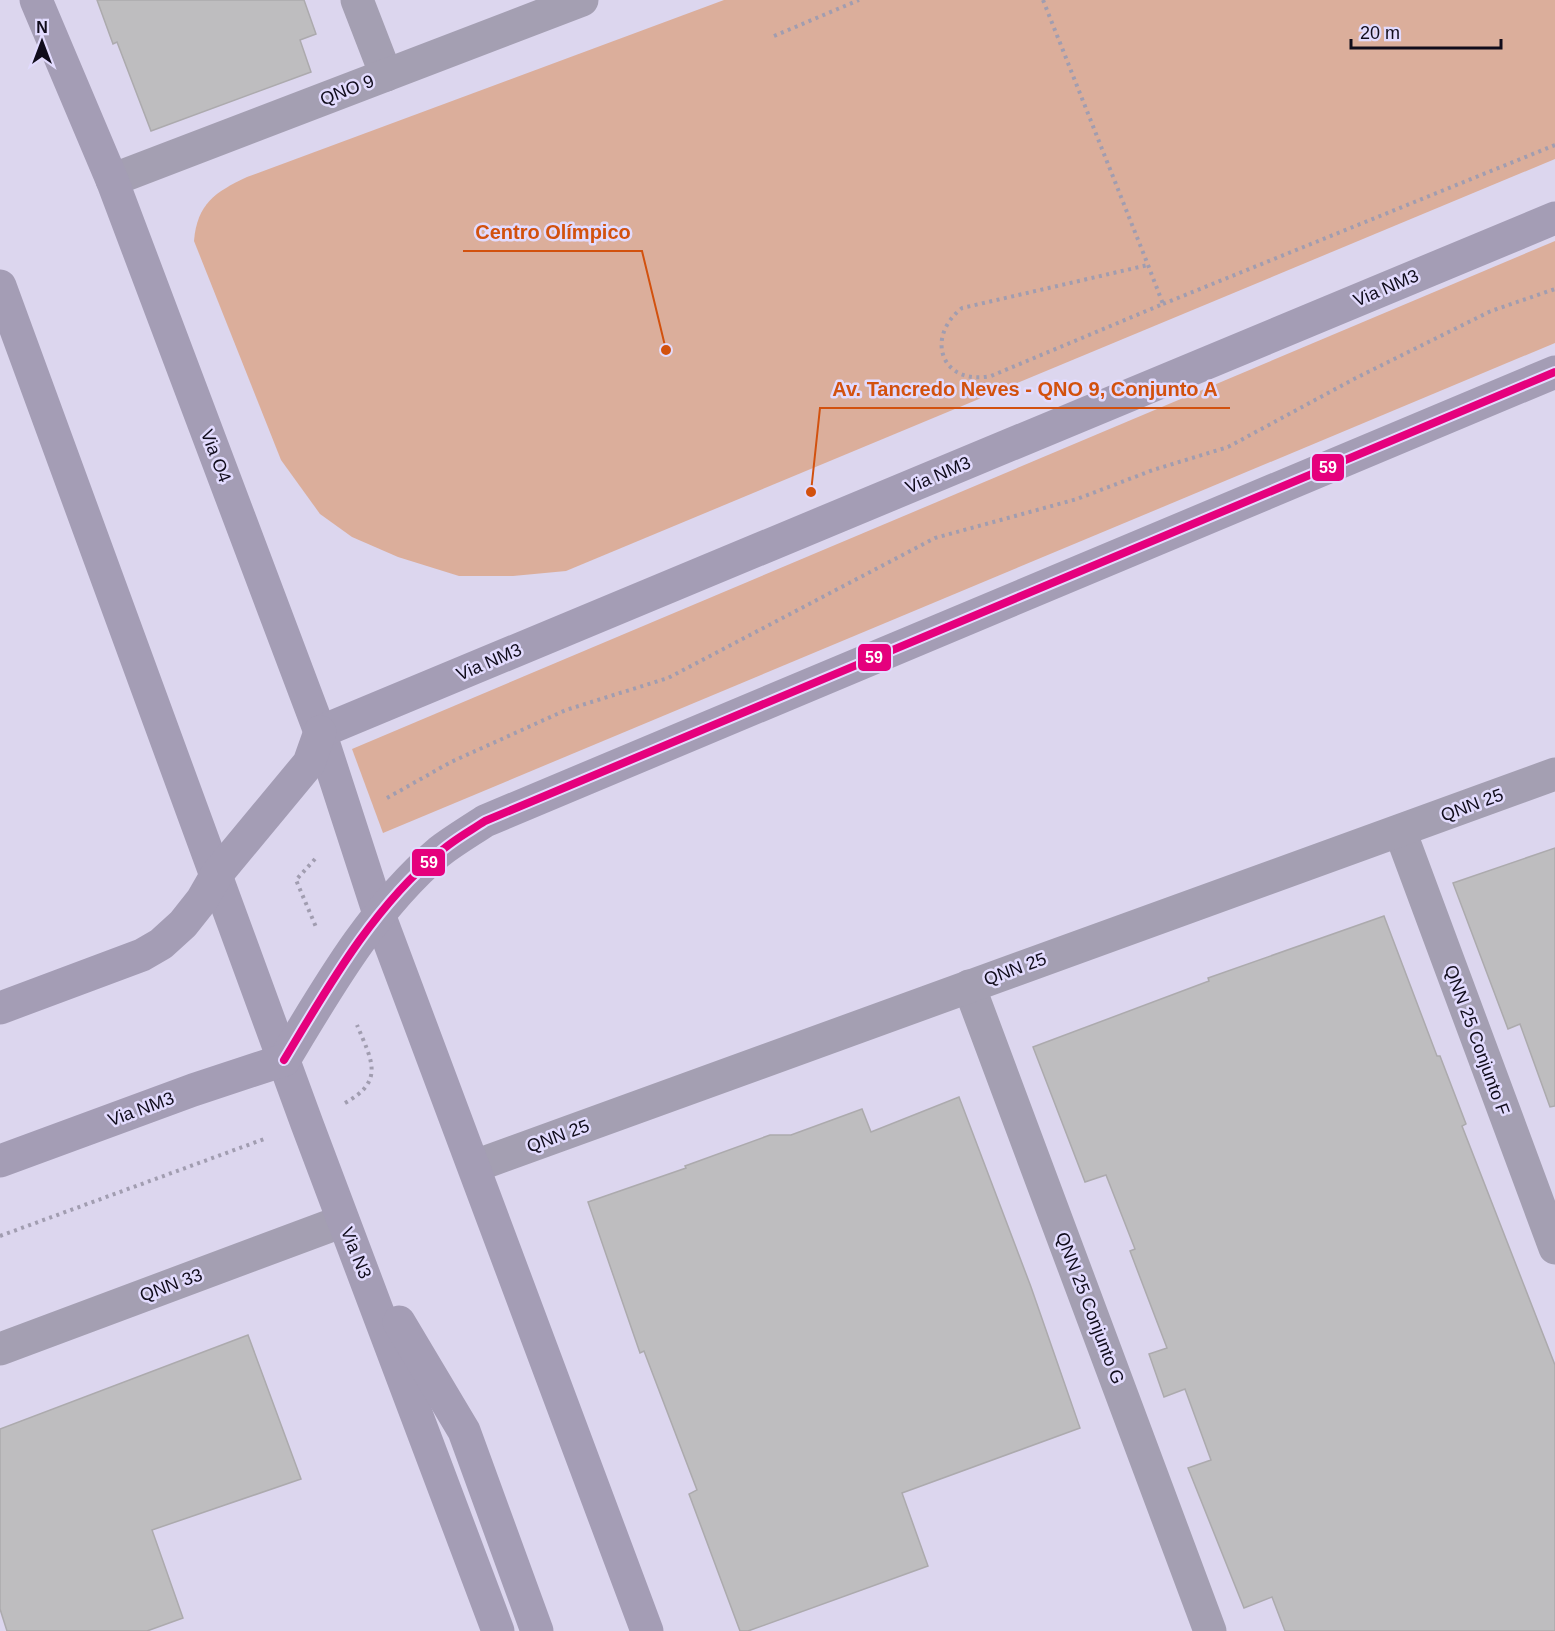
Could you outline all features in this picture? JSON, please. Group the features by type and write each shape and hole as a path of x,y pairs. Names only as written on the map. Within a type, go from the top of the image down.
{"main road":[{"name":"Via O4","path":"36,0 112,180 321,732 380,917"},
{"name":"Via NM3","path":"321,732 1555,218"},
{"path":"0,286 217,874"},
{"path":"284,1060 337,972 404,886 440,851 485,821 1555,372"},
{"path":"0,1008 142,955 161,944 196,908 217,874 309,763 321,732"},
{"name":"Via N3","path":"217,874 343,1221 357,1251 498,1631"},
{"path":"380,917 647,1631"},
{"name":"Via NM3","path":"0,1161 193,1090 284,1060"},
{"path":"357,1251 464,1431 537,1631"}],"street":[{"path":"357,0 386,75"},
{"name":"QNO 9","path":"112,180 582,0"},
{"name":"QNN 25","path":"475,1166 1555,774"},
{"name":"QNN 25 Conjunto F","path":"1400,831 1555,1248"},
{"name":"QNN 25 Conjunto G","path":"969,986 1210,1631"},
{"name":"QNN 33","path":"0,1349 343,1221"}],"path":[{"path":"774,36 859,0"},
{"path":"1043,0 1163,304"},
{"path":"1148,265 962,308 944,326 941,337 944,358 951,368 967,377 992,376 1555,145"}],"shaded area":[{"path":"724,0 1555,0 1555,159 566,571 513,576 459,576 398,557 352,537 320,514 281,460 194,241 199,218 204,208 217,194 247,177"},
{"path":"1555,241 1555,343 383,833 352,749"}],"building":[{"path":"97,0 304,0 316,34 300,40 311,72 151,131 117,42 113,44"},
{"path":"1555,848 1555,1106 1550,1107 1520,1024 1508,1029 1453,883"},
{"path":"1384,916 1437,1056 1440,1056 1466,1124 1462,1126 1555,1365 1555,1631 1285,1631 1272,1597 1244,1608 1188,1468 1211,1460 1185,1389 1164,1397 1149,1354 1167,1348 1130,1251 1135,1249 1106,1175 1085,1182 1033,1047 1209,981 1208,978"},
{"path":"959,1097 1031,1287 1080,1428 902,1493 928,1566 748,1631 740,1631 689,1494 697,1490 644,1351 640,1353 588,1202 686,1168 685,1166 770,1135 791,1135 862,1109 871,1132"},
{"path":"248,1335 301,1479 152,1530 183,1618 147,1631 7,1631 0,1609 0,1429"}],"transit line":[{"name":"59","path":"284,1060 353,949 394,897 445,848 485,821 1555,372"}],"place":[{"name":"Centro Olímpico","path":"666,350"},
{"name":"Av. Tancredo Neves - QNO 9, Conjunto A","path":"811,492"}]}
